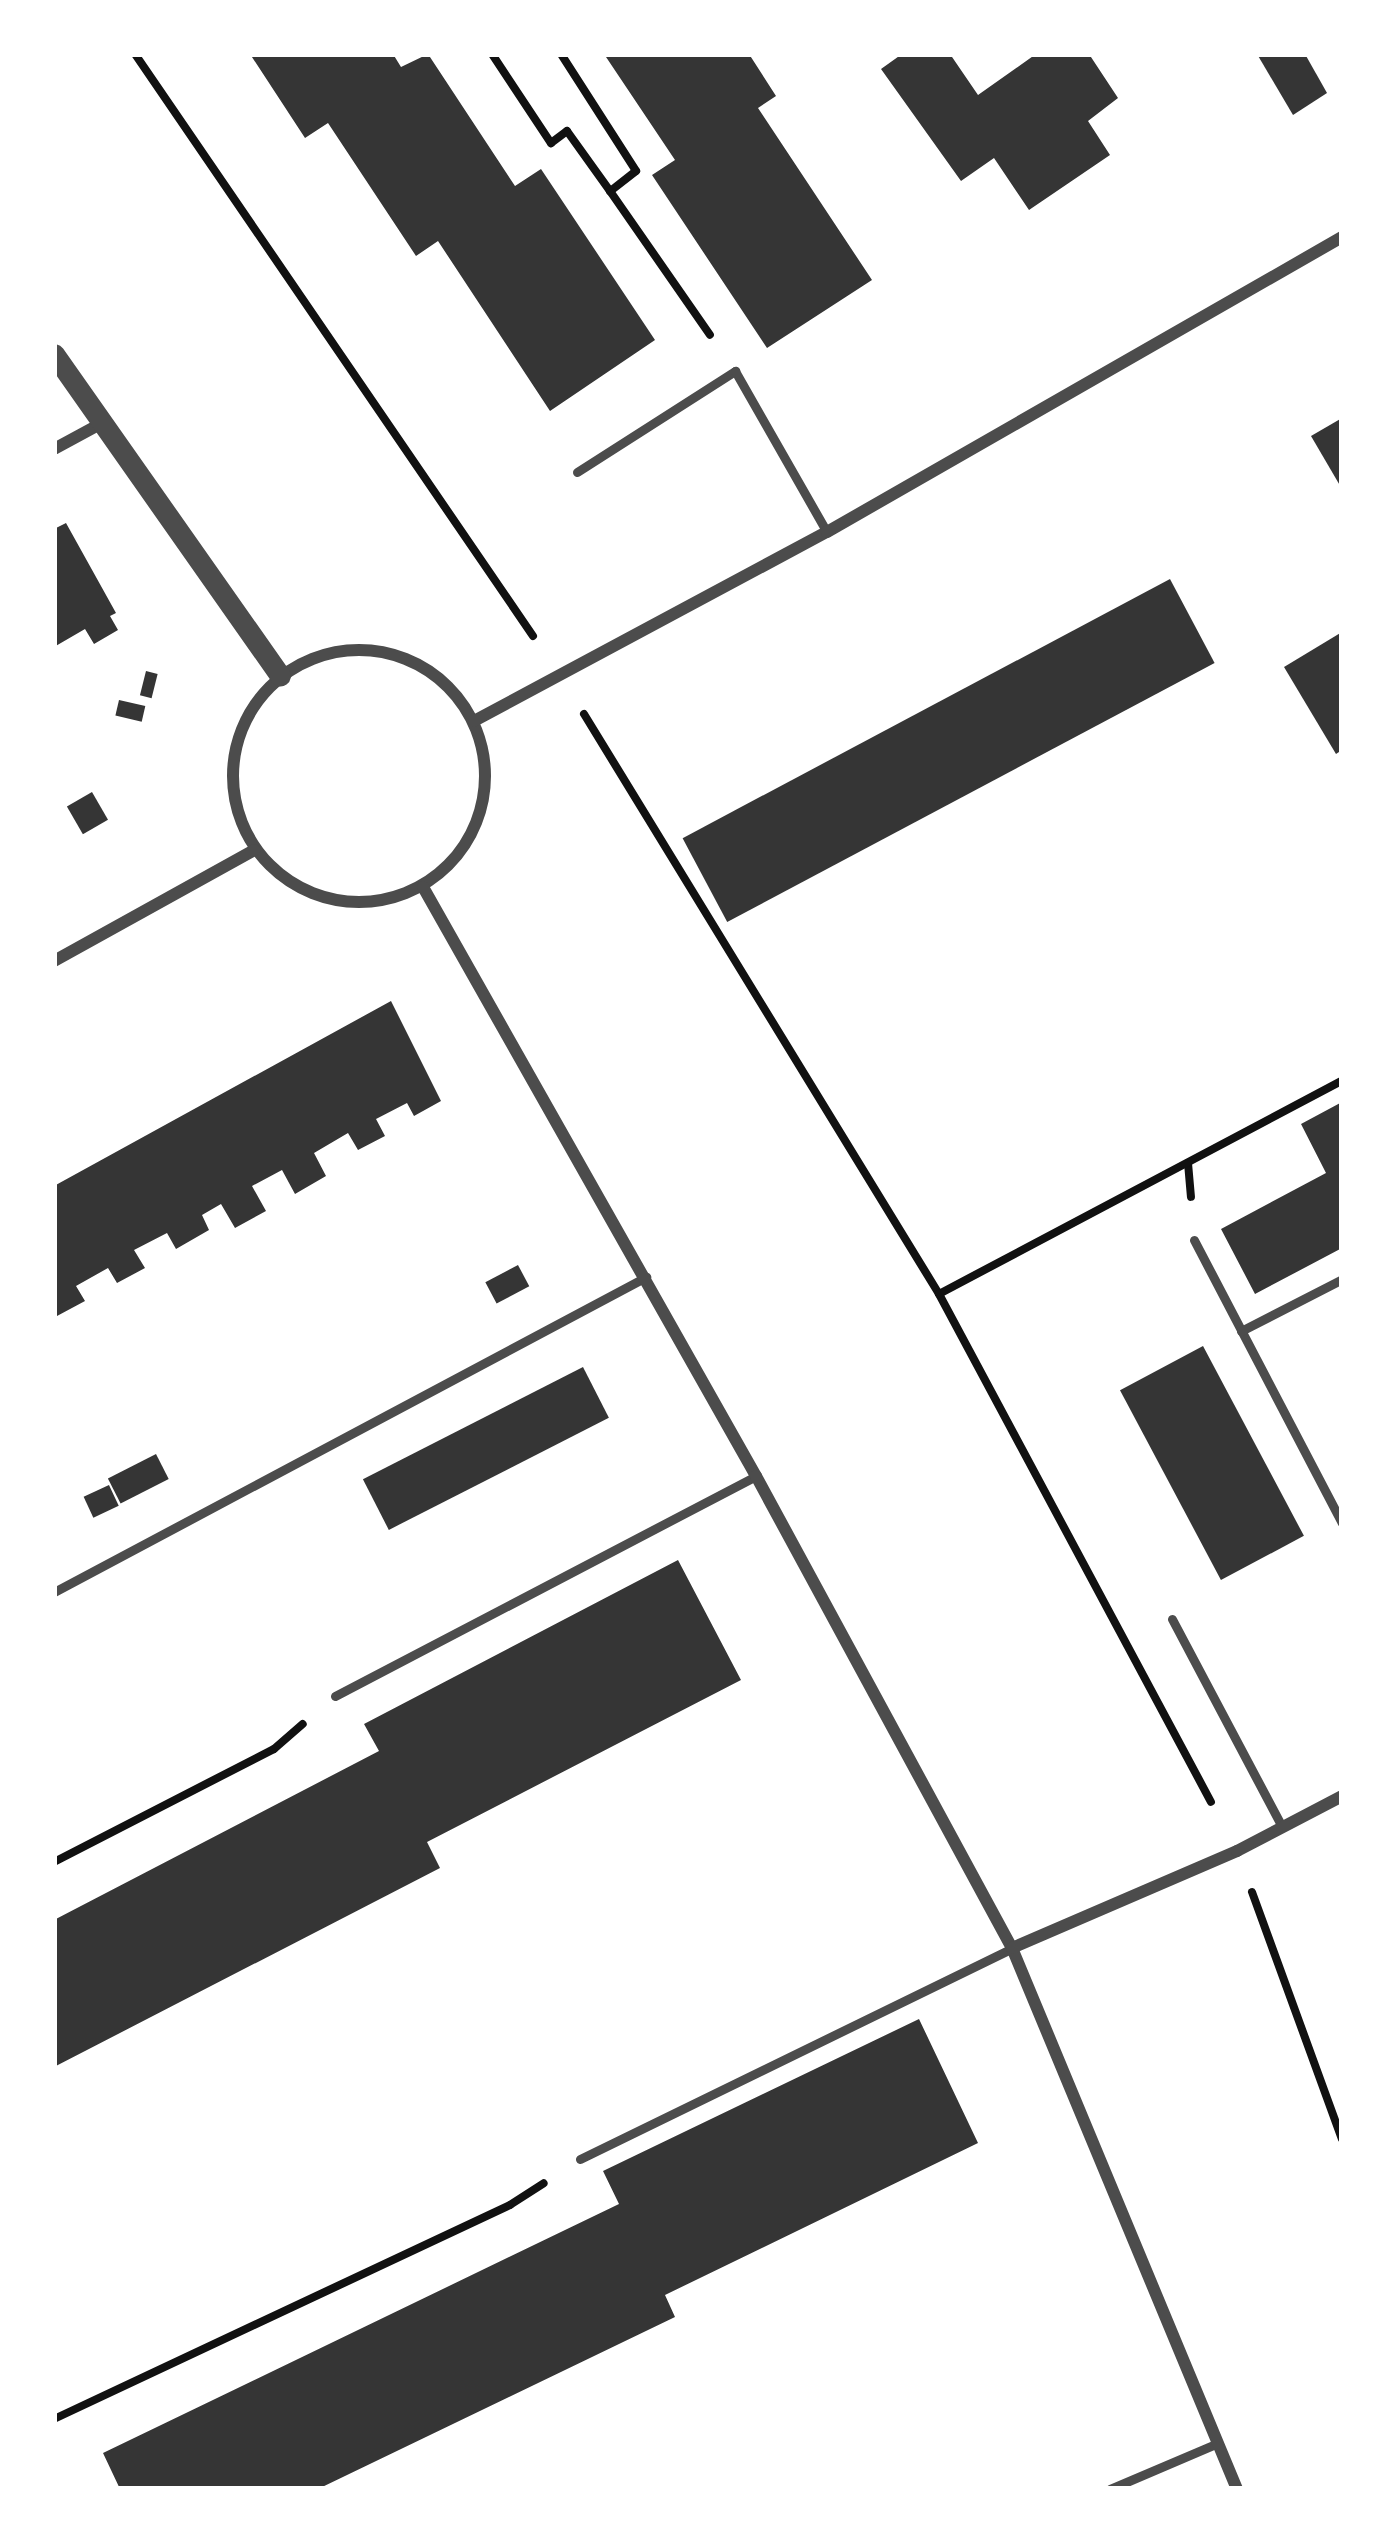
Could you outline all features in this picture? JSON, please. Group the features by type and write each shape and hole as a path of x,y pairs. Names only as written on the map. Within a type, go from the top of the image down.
{"street":[{"path":"475,721 827,532 1342,237"},
{"path":"54,354 280,675"},
{"path":"54,449 100,424"},
{"path":"331,651 388,651 440,676 475,721 487,767 481,814 459,856 423,887 380,903 332,901 290,883 254,850 235,806 232,758 248,712 280,675 331,651"},
{"path":"54,961 254,850"},
{"path":"423,887 646,1276 1012,1948 1237,2489"},
{"path":"1012,1948 1237,1851 1342,1796"}],"lane":[{"path":"577,472 735,371 827,532"},
{"path":"1194,1240 1337,1503 1342,1522"},
{"path":"54,1592 646,1276"},
{"path":"1241,1331 1342,1280"},
{"path":"335,1696 757,1476"},
{"path":"1172,1619 1282,1827"},
{"path":"580,2159 1012,1948"},
{"path":"1110,2489 1218,2444"}],"path":[{"path":"135,54 561,676 939,1294 1237,1851 1342,2139"},
{"path":"492,54 551,143 566,131 735,371"},
{"path":"561,54 636,171 610,191"},
{"path":"939,1294 1342,1082"},
{"path":"54,1862 274,1749 335,1696"},
{"path":"54,2419 509,2205 580,2159"}],"building":[{"path":"250,54 393,54 401,67 428,54 515,186 541,169 655,340 550,411 438,241 416,256 328,123 305,138"},
{"path":"604,54 749,54 776,96 758,108 872,280 767,348 652,175 675,160"},
{"path":"902,54 950,54 978,95 1036,54 1089,54 1118,98 1088,121 1110,155 1029,210 994,158 961,181 881,69"},
{"path":"1257,54 1305,54 1327,93 1293,115"},
{"path":"1342,418 1342,489 1311,436"},
{"path":"66,523 116,613 110,616 118,630 94,644 85,629 54,647 54,529"},
{"path":"1170,579 1215,663 727,922 683,838"},
{"path":"1342,632 1342,750 1336,754 1284,667"},
{"path":"146,671 158,674 152,698 140,695"},
{"path":"119,700 145,706 142,722 115,716"},
{"path":"92,792 108,820 83,834 67,806"},
{"path":"391,1001 441,1101 414,1116 407,1103 376,1119 385,1136 358,1150 348,1133 314,1153 326,1176 295,1194 282,1170 252,1186 266,1211 235,1228 221,1204 202,1215 209,1230 176,1249 167,1233 134,1250 145,1268 117,1283 108,1268 76,1286 85,1301 57,1316 54,1186"},
{"path":"1342,1102 1342,1248 1255,1294 1221,1229 1326,1173 1301,1124"},
{"path":"518,1265 529,1286 497,1304 485,1282"},
{"path":"1203,1346 1304,1536 1221,1580 1120,1390"},
{"path":"583,1367 609,1418 389,1530 363,1479"},
{"path":"156,1454 169,1479 121,1503 108,1479"},
{"path":"109,1485 119,1506 93,1518 84,1497"},
{"path":"678,1560 741,1680 427,1842 440,1868 54,2067 54,1920 379,1751 364,1724"},
{"path":"919,2019 978,2143 665,2295 675,2317 318,2489 120,2489 103,2453 619,2204 603,2171"}]}
